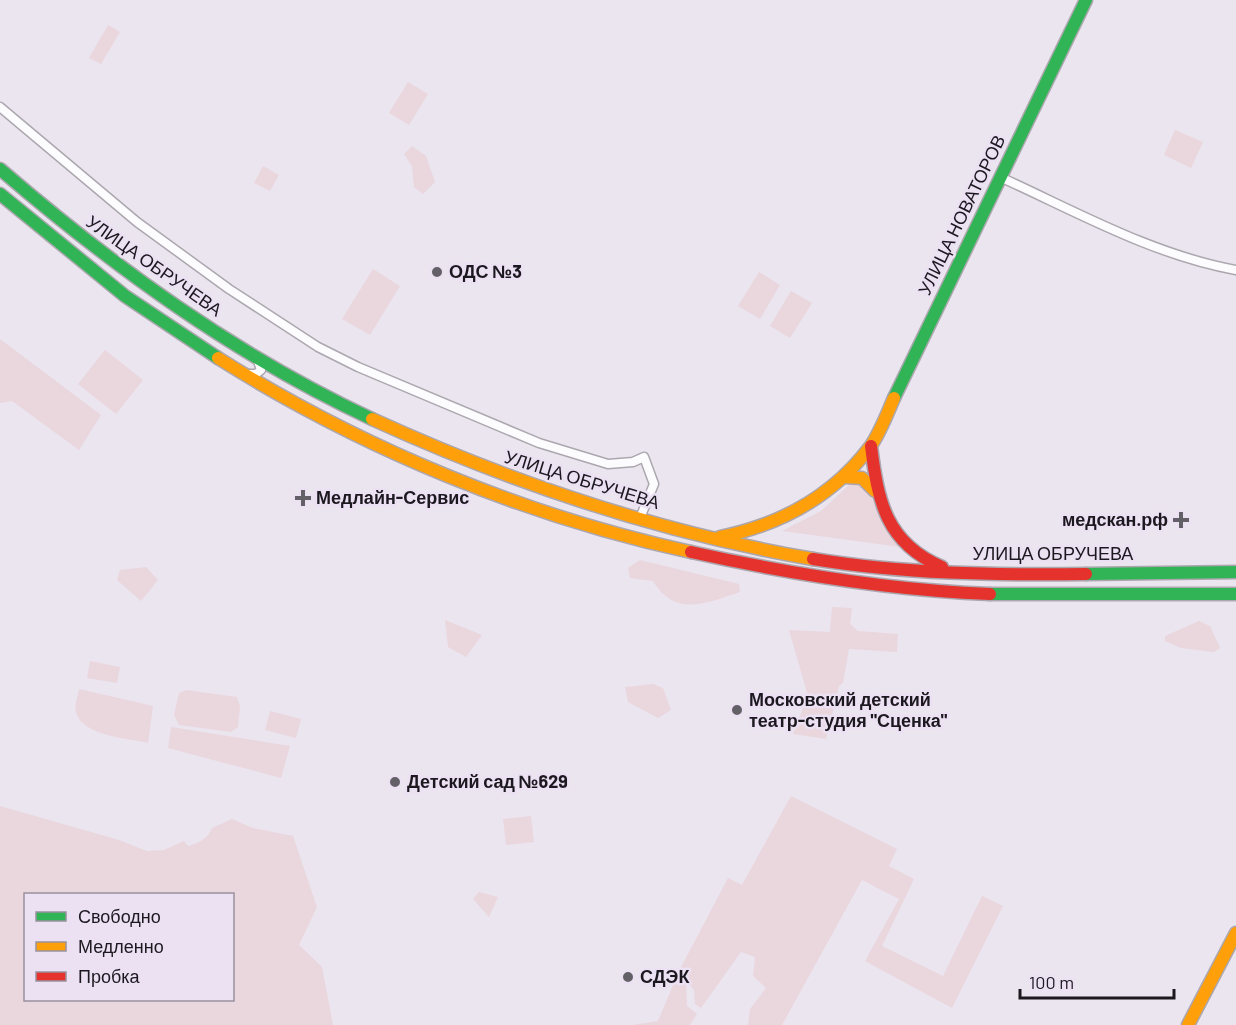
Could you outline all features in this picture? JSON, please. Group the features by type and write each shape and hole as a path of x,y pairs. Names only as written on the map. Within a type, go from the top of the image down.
{"main road":[{"name":"УЛИЦА НОВАТОРОВ","path":"713,538 747,532 780,520 823,495 844,477 871,446 1086,0"},
{"name":"УЛИЦА ОБРУЧЕВА","path":"0,169 80,237 132,276 256,357 387,426 542,489 713,538 823,561 901,570 954,572 1236,572"},
{"name":"УЛИЦА ОБРУЧЕВА","path":"0,194 129,298 171,328 246,374 376,444 456,480 607,532 775,570 855,584 912,590 1016,594 1236,594"},
{"path":"871,446 876,492"},
{"path":"456,480 448,473 447,465 453,460 464,459"},
{"path":"844,477 853,476 867,480 876,492 889,523 911,550 929,563 954,572"},
{"path":"1188,1025 1236,933"}],"street":[{"path":"0,107 137,222 229,289 318,346 358,367 539,443 608,464 633,462 644,457 654,484 640,518"},
{"path":"1000,177 1154,247 1194,261 1236,270"},
{"path":"246,374 254,375 261,370 256,357"}],"shaded area":[{"path":"108,25 120,32 101,64 89,58"},
{"path":"408,82 428,94 409,125 389,113"},
{"path":"1175,130 1203,142 1191,168 1164,155"},
{"path":"412,146 426,156 435,182 423,194 414,187 412,166 404,154"},
{"path":"263,166 279,175 270,191 254,183"},
{"path":"373,269 400,286 370,335 342,319"},
{"path":"759,272 780,285 760,319 738,306"},
{"path":"791,291 812,303 790,338 770,326"},
{"path":"0,339 101,415 79,450 12,401 0,403"},
{"path":"105,350 143,380 116,414 78,384"},
{"path":"855,483 866,487 884,523 901,547 782,531 821,511 850,484"},
{"path":"640,560 739,584 740,592 704,603 682,604 662,593 653,581 630,578 628,568"},
{"path":"146,567 158,580 141,601 117,580 120,570"},
{"path":"832,607 852,608 850,624 858,631 898,634 897,652 849,649 843,683 839,686 826,739 793,734 808,696 789,630 830,632"},
{"path":"445,620 482,635 466,657 448,647"},
{"path":"1199,621 1210,626 1220,648 1214,652 1181,648 1165,641 1165,636"},
{"path":"90,661 120,667 117,683 87,678"},
{"path":"653,684 663,688 671,710 658,718 628,702 625,687"},
{"path":"79,689 153,706 148,743 106,735 87,726 76,712"},
{"path":"186,690 237,697 240,706 238,727 231,732 179,725 174,715 179,693"},
{"path":"270,711 301,719 296,738 265,730"},
{"path":"171,727 290,746 281,778 168,748"},
{"path":"791,796 897,849 889,866 914,879 882,946 943,976 982,896 1003,906 952,1008 865,961 899,899 862,880 782,1025 748,1025 750,1009 766,988 753,976 755,957 741,952 701,1008 695,1004 694,990 686,980 687,1006 697,1014 690,1025 633,1025 658,1021 679,971 728,878 742,885"},
{"path":"0,806 119,840 147,851 164,850 184,841 188,846 195,844 205,838 212,828 232,819 253,828 293,836 317,907 299,945 322,967 333,1025 0,1025"},
{"path":"531,816 534,842 506,845 503,819"},
{"path":"479,892 498,897 489,917 473,899"}],"traffic: fast":[{"path":"894,398 1086,0"},
{"path":"0,169 87,240 177,307 272,367 372,419"},
{"path":"0,194 125,296 218,358"},
{"path":"1086,574 1236,572"},
{"path":"990,594 1236,594"}],"traffic: slow":[{"path":"218,358 329,421 446,475 506,499 567,519 691,552"},
{"path":"720,537 742,532 783,516 803,506 839,480 870,447 894,398"},
{"path":"372,419 479,464 588,503 700,535 813,559"},
{"path":"844,477 862,478 875,491"},
{"path":"1188,1025 1236,933"}],"traffic: jam":[{"path":"871,446 877,485 888,518 908,546 942,567"},
{"path":"691,552 839,580 914,589 990,594"},
{"path":"813,559 881,568 950,572 1086,574"}],"place":[{"name":"ОДС №3","path":"437,272"},
{"name":"Медлайн-Сервис","path":"303,498"},
{"name":"медскан.рф","path":"1181,520"},
{"name":"Московский детский театр-студия \"Сценка\"","path":"737,710"},
{"name":"Детский сад №629","path":"395,782"},
{"name":"СДЭК","path":"628,977"}]}
